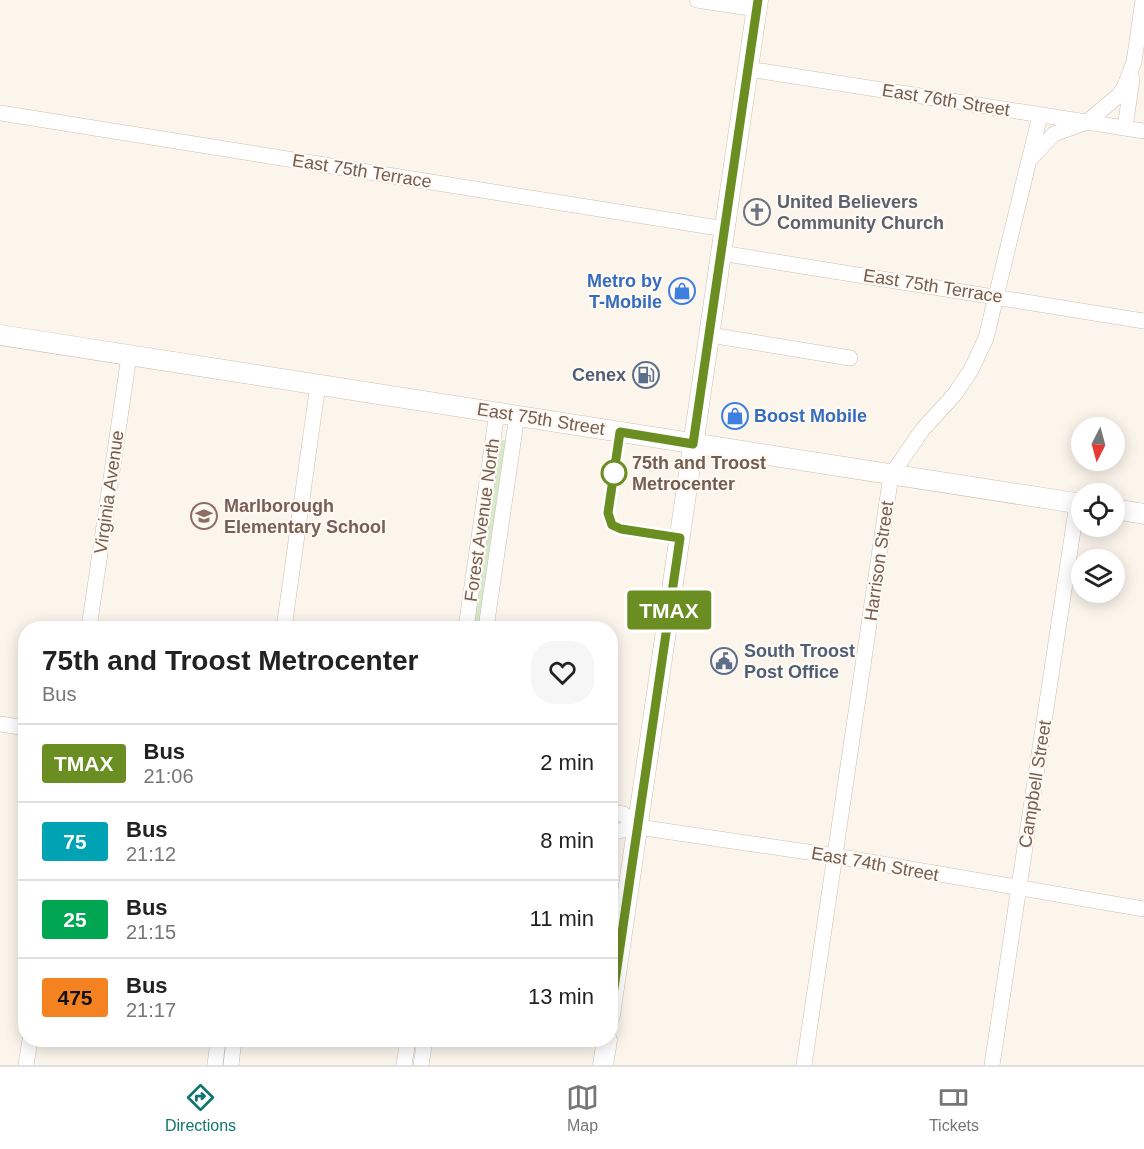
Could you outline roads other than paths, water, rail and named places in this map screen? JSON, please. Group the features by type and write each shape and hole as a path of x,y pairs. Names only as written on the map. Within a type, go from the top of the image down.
{"main road":[{"path":"618,962 757,5"},
{"name":"East 75th Street","path":"0,336 1071,503"},
{"path":"1125,511 1144,514"},
{"path":"603,1065 606,1047"}],"street":[{"path":"697,0 757,5"},
{"path":"1125,128 1143,0"},
{"path":"1029,160 1054,134 1087,122 1118,96 1124,88 1134,62"},
{"name":"East 76th Street","path":"748,69 1144,131"},
{"name":"East 75th Terrace","path":"0,113 724,229"},
{"name":"Harrison Street","path":"804,1065 891,475 923,429 956,394 971,370 986,338 1040,115"},
{"name":"East 75th Terrace","path":"721,253 1144,321"},
{"path":"710,334 850,358"},
{"name":"Virginia Avenue","path":"89,621 129,356"},
{"path":"285,621 318,384"},
{"path":"487,621 507,414"},
{"name":"Forest Avenue North","path":"467,621 507,414"},
{"name":"Campbell Street","path":"992,1065 1074,537"},
{"path":"0,724 18,727"},
{"name":"East 74th Street","path":"618,813 623,814 638,826 835,856 1144,909"},
{"path":"618,831 638,826"},
{"path":"26,1065 29,1047"},
{"path":"214,1065 217,1047"},
{"path":"231,1065 233,1047"},
{"path":"404,1065 407,1047"},
{"path":"422,1065 424,1047"}],"place":[{"name":"United Believers Community Church","path":"757,212"},
{"name":"Metro by T-Mobile","path":"682,291"},
{"name":"Cenex","path":"646,375"},
{"name":"Boost Mobile","path":"735,416"},
{"name":"75th and Troost Metrocenter","path":"614,473"},
{"name":"Marlborough Elementary School","path":"204,516"},
{"name":"South Troost Post Office","path":"724,661"}]}
